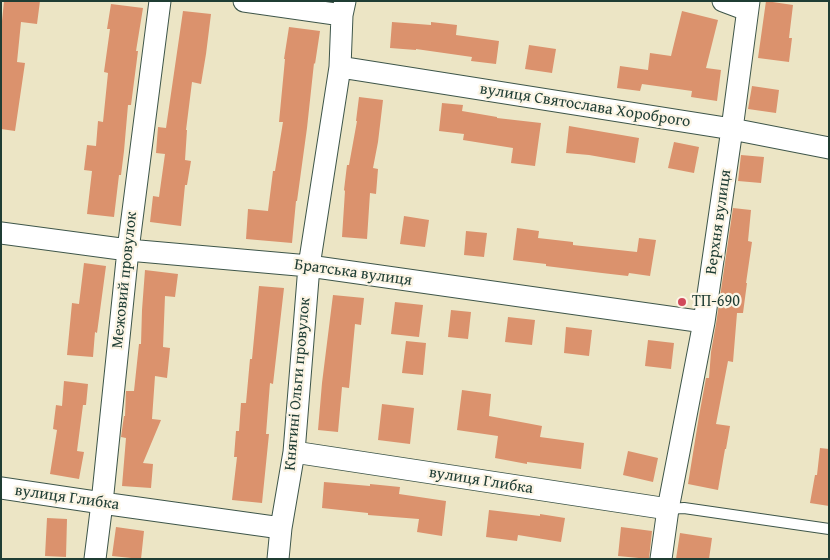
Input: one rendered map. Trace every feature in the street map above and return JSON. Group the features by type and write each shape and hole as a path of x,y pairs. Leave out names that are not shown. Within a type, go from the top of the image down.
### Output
{"street":[{"name":"Межовий провулок","path":"95,559 128,250 160,1"},
{"path":"244,1 343,8"},
{"path":"723,1 748,6"},
{"name":"Верхня вулиця","path":"661,559 668,509 704,322 748,6"},
{"name":"Княгині Ольги провулок","path":"278,559 281,528 294,452 309,266 340,67 343,8"},
{"name":"вулиця Святослава Хороброго","path":"340,67 732,129 829,148"},
{"name":"Братська вулиця","path":"1,233 128,250 309,266 704,322"},
{"name":"вулиця Глибка","path":"294,452 668,509"},
{"name":"вулиця Глибка","path":"1,488 281,528"}],"lane":[{"path":"668,509 684,508 829,529"}],"building":[{"path":"4,1 40,1 37,24 21,22 17,62 25,63 15,131 1,129 1,31"},
{"path":"766,1 793,5 789,38 792,38 789,62 758,58"},
{"path":"111,4 143,8 136,51 138,51 131,105 128,105 121,175 119,175 114,217 87,214 92,171 84,170 87,145 96,146 98,121 103,122 108,73 104,72 110,29 107,29"},
{"path":"183,11 211,14 201,84 192,82 186,130 185,160 191,161 187,185 185,185 181,226 150,222 153,196 159,197 165,154 156,153 158,127 166,128"},
{"path":"682,11 718,20 706,68 721,70 717,101 691,97 692,91 642,84 640,91 617,88 620,66 648,70 650,53 671,56"},
{"path":"392,22 431,25 431,22 457,25 456,35 499,41 496,64 471,61 472,57 416,49 390,48"},
{"path":"289,27 320,31 314,63 292,243 246,239 248,209 268,211 273,171 275,171 283,122 279,122 284,59"},
{"path":"529,45 556,49 552,73 525,69"},
{"path":"752,86 779,90 776,113 748,109"},
{"path":"359,97 383,100 373,168 378,169 376,194 370,193 367,239 342,237 347,165 349,165 357,121"},
{"path":"442,103 463,105 462,111 497,118 541,123 535,166 511,163 513,148 463,140 464,134 439,131"},
{"path":"569,126 639,138 635,163 566,153"},
{"path":"674,142 699,147 694,173 668,168"},
{"path":"741,155 764,157 761,183 738,181"},
{"path":"733,208 751,210 748,241 752,242 743,313 737,313 733,362 728,361 716,424 730,426 718,490 688,484 706,378 709,378 711,352"},
{"path":"404,216 429,220 425,247 400,244"},
{"path":"517,228 539,231 538,238 573,242 573,245 637,252 639,238 656,240 650,276 629,273 628,276 602,273 513,260"},
{"path":"466,231 487,233 484,257 464,255"},
{"path":"84,263 106,266 97,333 95,332 93,357 67,355 72,303 79,304"},
{"path":"145,270 178,274 175,297 165,296 163,347 170,348 167,378 155,376 152,419 161,420 143,463 153,464 151,488 122,486 126,438 121,437 125,416 126,391 134,391 139,344 141,344"},
{"path":"259,286 284,288 273,384 270,383 266,434 269,434 262,503 232,500 237,457 234,457 236,431 239,431 241,403 246,403"},
{"path":"333,295 364,298 361,325 355,324 349,388 342,387 338,432 318,430"},
{"path":"395,302 423,305 419,337 391,334"},
{"path":"451,310 471,312 468,339 448,337"},
{"path":"508,317 535,320 532,345 505,342"},
{"path":"566,327 592,330 589,356 564,353"},
{"path":"648,340 674,343 671,369 645,366"},
{"path":"406,341 426,343 423,375 402,373"},
{"path":"64,381 88,384 86,405 83,405 77,451 84,452 79,479 50,474 57,430 53,429 56,405 62,406"},
{"path":"462,390 491,394 489,416 542,426 540,437 584,443 581,469 527,462 527,464 495,458 498,436 457,430"},
{"path":"382,404 414,408 410,444 378,440"},
{"path":"820,448 829,449 829,506 810,503 815,475 817,475"},
{"path":"628,451 658,458 653,482 623,475"},
{"path":"324,482 400,487 399,494 446,501 442,536 417,532 419,519 368,515 368,513 322,508"},
{"path":"489,510 565,518 561,542 518,535 517,541 486,537"},
{"path":"47,518 67,519 66,557 45,556"},
{"path":"116,527 144,531 141,559 112,556"},
{"path":"621,527 652,531 649,559 618,556"},
{"path":"680,533 712,538 709,559 676,559"}],"place":[{"name":"ТП-690","path":"682,302"}]}
